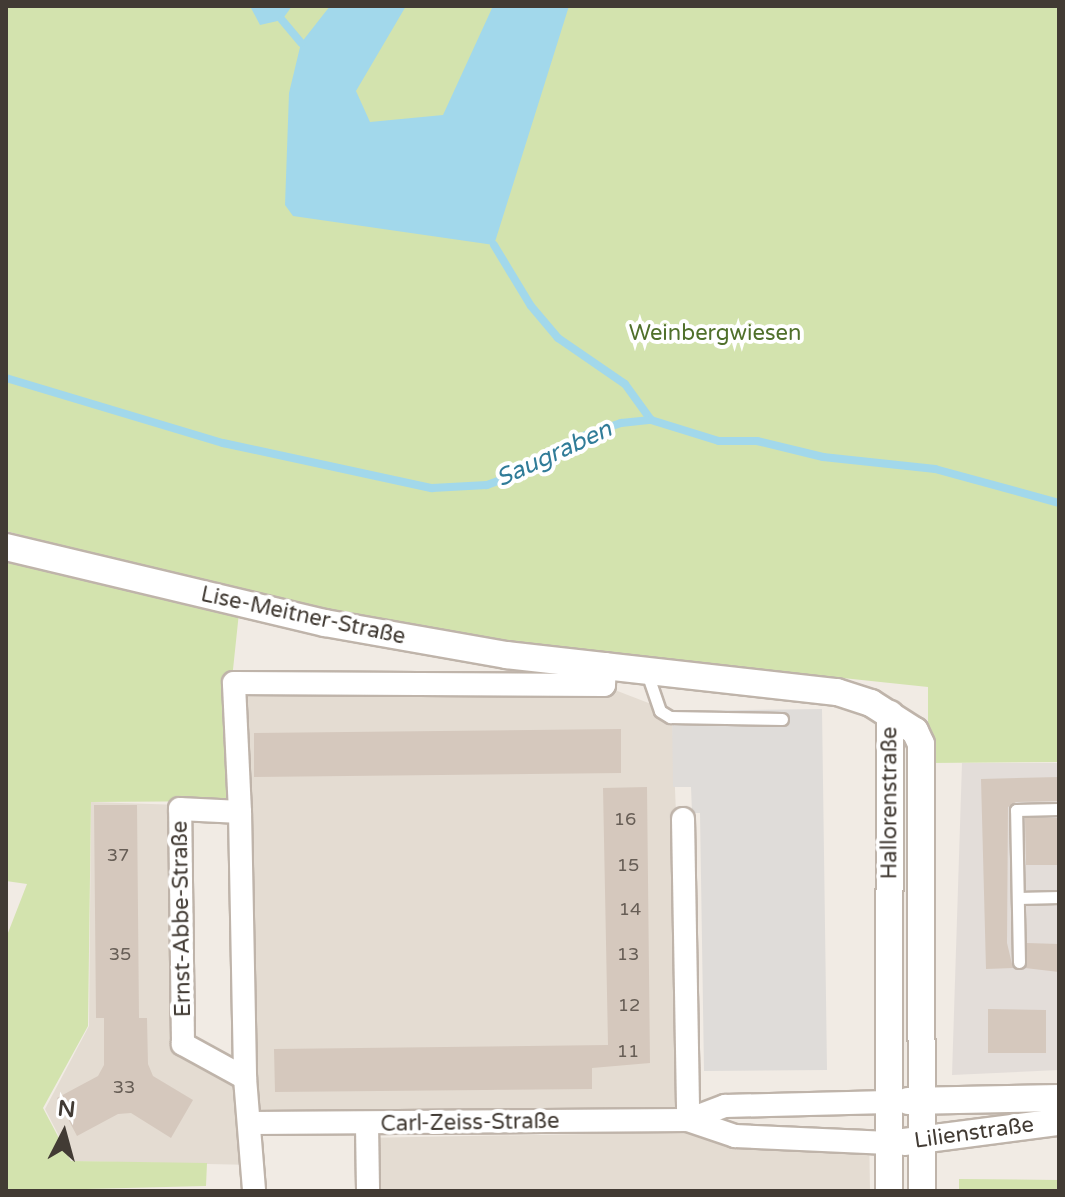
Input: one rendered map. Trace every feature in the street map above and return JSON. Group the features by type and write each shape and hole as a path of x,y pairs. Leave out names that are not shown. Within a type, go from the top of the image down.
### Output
{"street":[{"name":"Lise-Meitner-Straße","path":"6,547 325,623 506,655 837,692 890,714"},
{"path":"254,1191 252,1123 245,1078 240,812 234,683 604,685 605,664"},
{"name":"Hallorenstraße","path":"890,714 915,731 921,744 922,1191"},
{"name":"Hallorenstraße","path":"889,1191 890,714"},
{"name":"Ernst-Abbe-Straße","path":"240,812 180,809 183,1044 245,1078"},
{"path":"683,819 688,1120"},
{"name":"Lilienstraße","path":"922,1101 1059,1098"},
{"path":"888,1102 922,1101"},
{"name":"Carl-Zeiss-Straße","path":"688,1120 725,1106 888,1102"},
{"name":"Carl-Zeiss-Straße","path":"252,1123 367,1125 688,1120 735,1136 889,1143"},
{"name":"Lilienstraße","path":"889,1143 922,1142 1059,1122"},
{"path":"367,1125 368,1191"}],"lane":[{"path":"645,670 660,711 670,717 782,719"},
{"path":"1019,962 1016,810 1059,809"},
{"path":"1018,898 1059,897"}],"shaded area":[{"path":"238,686 607,687 672,712 688,1120 253,1123 254,1165 72,1161 45,1109 89,1026 91,802 181,805 182,1044 244,1078"},
{"path":"822,709 827,1070 704,1071 700,813 692,813 691,787 673,787 672,711"},
{"path":"962,763 1059,763 1059,1070 952,1075"},
{"path":"869,1129 870,1191 361,1191 360,1138"}],"green space":[{"name":"Weinbergwiesen","path":"6,6 1059,6 1059,762 928,763 928,687 538,646 374,621 234,592 6,531"},
{"path":"6,550 240,603 232,679 234,801 91,802 88,1026 43,1108 71,1161 207,1163 206,1186 6,1191 6,938 27,884 6,881"},
{"path":"959,1179 1059,1180 1059,1191 959,1191"}],"water":[{"path":"250,6 292,6 282,20 260,25"},
{"path":"330,6 406,6 356,91 370,122 443,115 493,6 569,6 494,245 293,216 285,205 289,93 301,43"}],"building":[{"path":"621,729 621,773 254,777 254,733"},
{"path":"1059,777 1059,801 1016,802 1008,807 1007,943 1013,968 986,969 981,779"},
{"path":"647,787 650,1063 592,1068 592,1089 275,1092 274,1049 608,1045 603,788"},
{"path":"94,805 137,805 139,1018 147,1018 148,1064 153,1076 193,1100 171,1138 131,1113 118,1114 77,1136 57,1098 98,1076 104,1065 104,1018 96,1018"},
{"path":"1025,818 1059,818 1059,865 1026,865"},
{"path":"1027,943 1059,944 1059,972 1025,968"},
{"path":"988,1009 1046,1010 1046,1053 988,1053"}],"waterway":[{"path":"282,20 301,43"},
{"path":"494,245 531,306 558,338 625,384 651,420"},
{"name":"Saugraben","path":"6,378 223,443 432,488 487,485 536,467 586,435 621,423 651,420 719,441 757,441 823,457 935,469 1059,503"}]}
